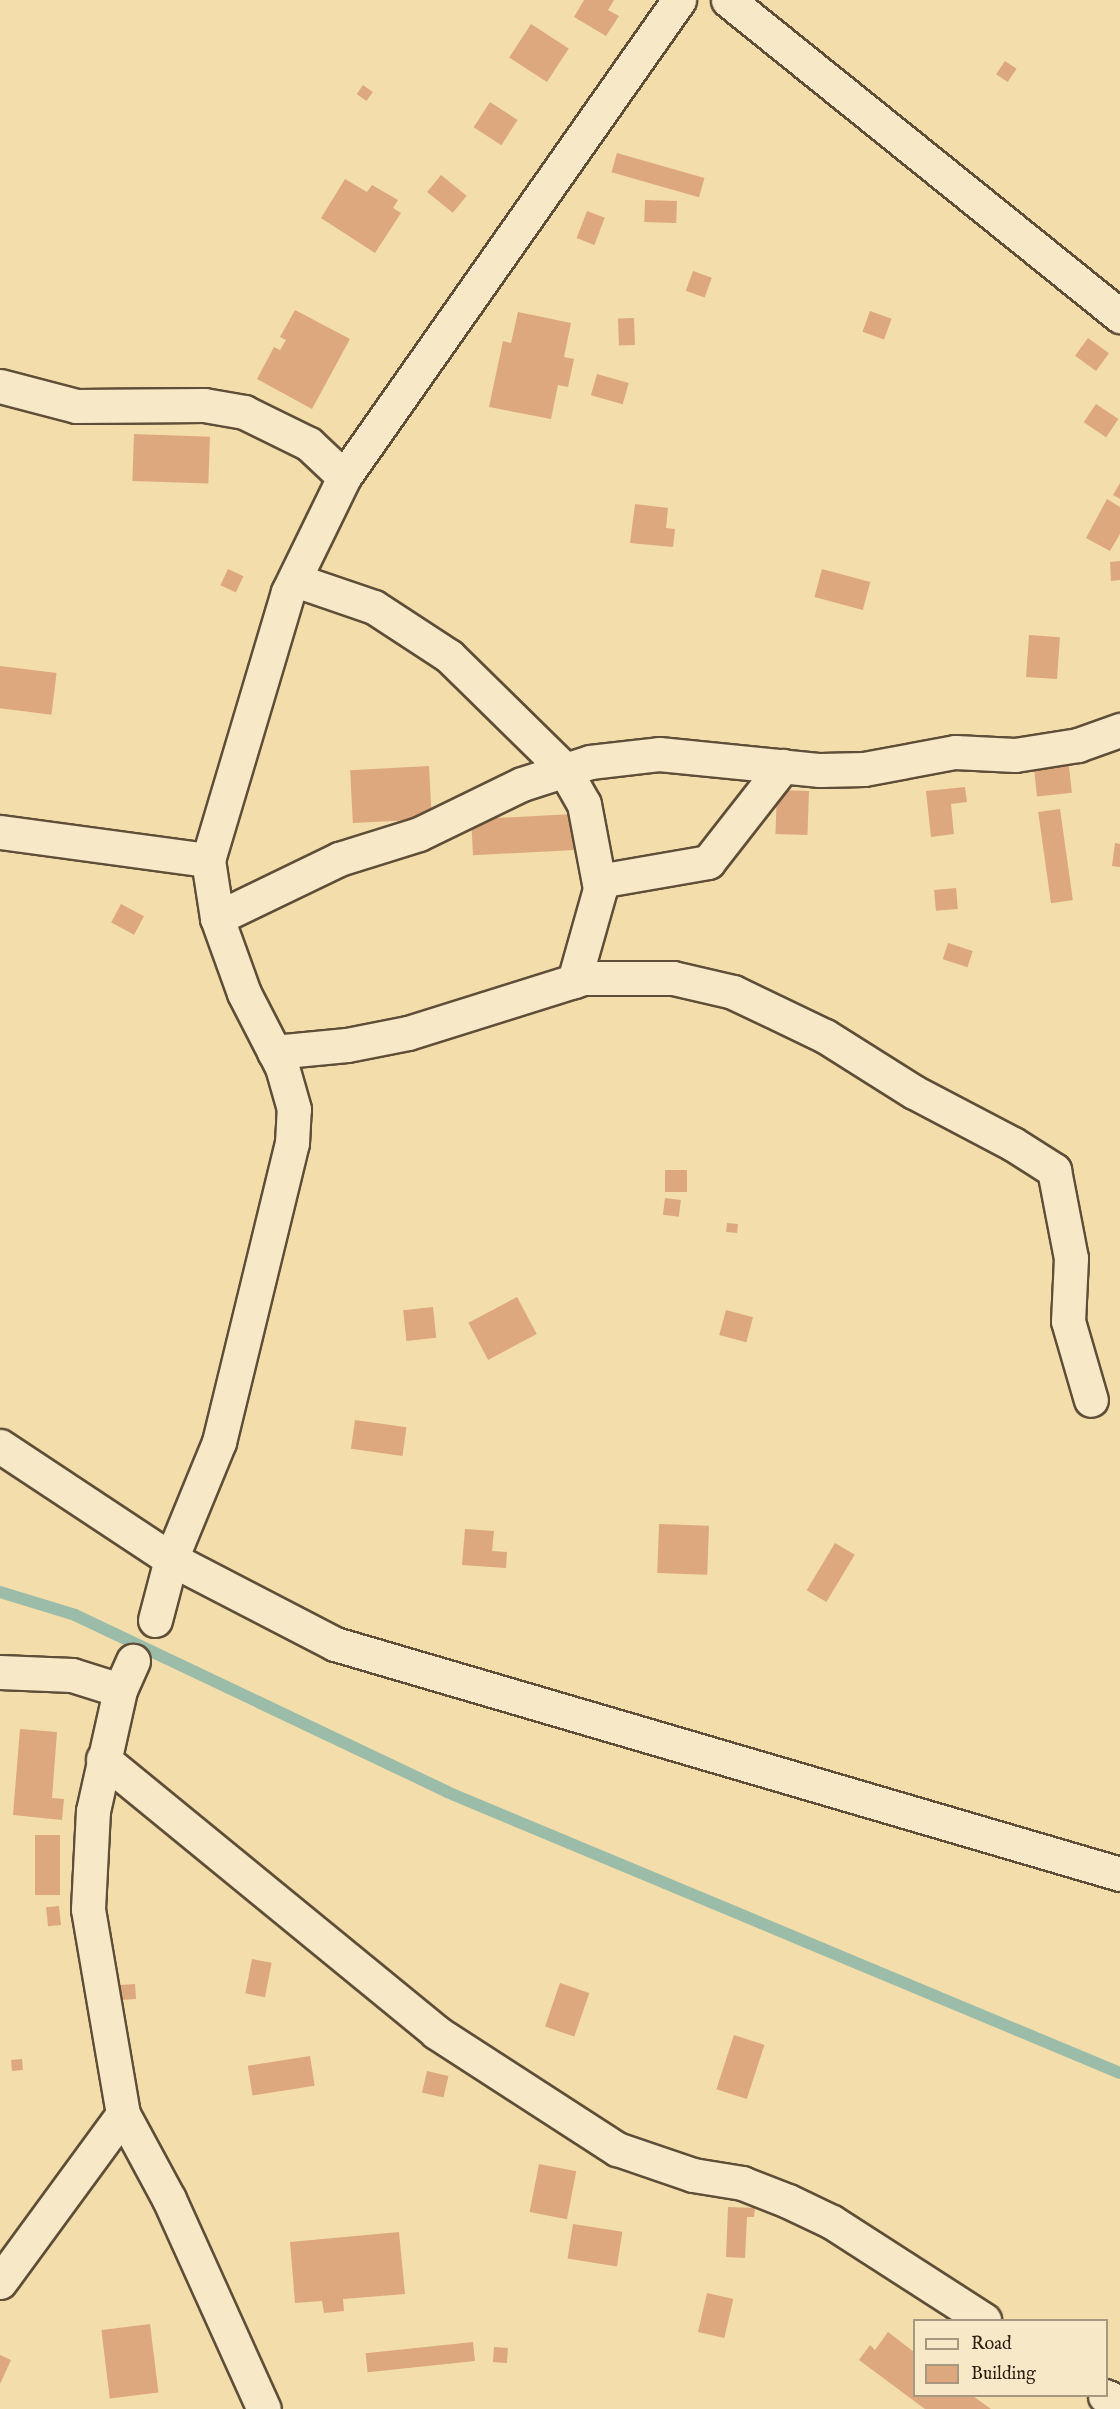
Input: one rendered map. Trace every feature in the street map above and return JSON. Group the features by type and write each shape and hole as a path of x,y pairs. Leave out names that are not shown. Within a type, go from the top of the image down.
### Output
{"street":[{"path":"155,1620 171,1559 219,1442 292,1143 294,1108 274,1052 244,993 217,918 208,860 295,580 344,477 680,0"},
{"path":"728,0 1120,316"},
{"path":"0,386 76,406 204,405 244,412 309,444 344,477"},
{"path":"295,580 374,607 448,656 564,769 584,804 600,889 574,981"},
{"path":"217,918 339,859 419,834 564,769 659,754 783,766 864,769 955,752 1015,755 1078,745 1120,730"},
{"path":"599,881 708,862 783,766"},
{"path":"0,832 208,860"},
{"path":"274,1052 347,1046 408,1033 574,981 673,978 733,992 825,1036 914,1092 1013,1144 1054,1170 1071,1258 1068,1321 1091,1400"},
{"path":"0,1446 171,1559 335,1644 1120,1874"},
{"path":"0,1672 127,1676 103,1759 93,1811 88,1909 123,2114 169,2199 264,2409"},
{"path":"103,1759 436,2032 616,2149 693,2175 742,2183 788,2201 832,2222 982,2319"},
{"path":"0,2282 123,2114"}],"building":[{"path":"584,0 614,0 608,10 619,16 606,36 574,17"},
{"path":"531,24 569,49 547,82 509,58"},
{"path":"1005,61 1017,69 1008,82 996,74"},
{"path":"363,85 373,92 367,101 357,94"},
{"path":"490,102 518,120 501,145 474,127"},
{"path":"617,153 704,178 699,197 611,172"},
{"path":"441,175 467,196 453,213 427,192"},
{"path":"345,179 367,192 372,185 398,200 393,208 401,213 375,253 321,218"},
{"path":"645,200 677,201 676,223 644,222"},
{"path":"587,211 605,218 594,245 577,238"},
{"path":"693,271 712,278 705,298 686,291"},
{"path":"295,310 350,339 312,409 257,379 274,347 280,350 286,340 280,337"},
{"path":"870,311 892,319 884,340 862,332"},
{"path":"518,312 571,323 564,357 574,359 568,387 558,385 551,419 489,407 503,341 511,343"},
{"path":"634,318 635,345 619,346 618,319"},
{"path":"1088,338 1109,353 1096,371 1075,356"},
{"path":"597,374 629,383 623,404 591,395"},
{"path":"1096,404 1118,419 1106,437 1084,422"},
{"path":"134,434 210,437 208,484 132,481"},
{"path":"1120,483 1120,499 1113,495"},
{"path":"1107,499 1120,507 1120,534 1110,551 1086,538"},
{"path":"635,504 668,508 666,528 675,529 673,547 630,543"},
{"path":"1120,561 1120,580 1111,581 1110,562"},
{"path":"228,569 243,576 236,592 220,585"},
{"path":"822,569 870,582 863,610 814,597"},
{"path":"1029,635 1060,637 1057,679 1026,677"},
{"path":"0,666 57,673 51,715 0,708"},
{"path":"429,766 432,819 353,823 350,770"},
{"path":"1069,766 1072,793 1037,797 1034,770"},
{"path":"965,787 967,802 951,804 954,834 931,837 926,791"},
{"path":"777,790 809,791 807,835 775,834"},
{"path":"1060,809 1073,900 1051,903 1038,812"},
{"path":"573,814 575,850 473,855 471,819"},
{"path":"1115,843 1120,844 1120,867 1112,866"},
{"path":"956,888 958,909 936,911 934,890"},
{"path":"121,904 144,916 134,935 111,923"},
{"path":"948,943 973,951 967,967 943,959"},
{"path":"665,1170 687,1170 687,1192 665,1192"},
{"path":"665,1198 681,1200 679,1217 663,1215"},
{"path":"727,1223 738,1224 737,1233 726,1232"},
{"path":"517,1297 537,1334 488,1360 468,1323"},
{"path":"433,1307 436,1338 406,1341 403,1310"},
{"path":"726,1310 753,1317 746,1342 719,1335"},
{"path":"355,1420 406,1427 402,1456 351,1449"},
{"path":"659,1524 709,1526 707,1575 657,1573"},
{"path":"465,1529 494,1531 492,1551 507,1552 506,1568 462,1565"},
{"path":"835,1543 855,1555 826,1602 807,1590"},
{"path":"20,1729 57,1732 52,1798 64,1799 62,1820 13,1815"},
{"path":"35,1835 60,1835 60,1895 35,1895"},
{"path":"59,1906 61,1925 48,1926 46,1907"},
{"path":"252,1959 272,1963 265,1997 245,1993"},
{"path":"560,1983 589,1993 574,2037 545,2026"},
{"path":"135,1984 136,1999 121,2000 120,1985"},
{"path":"734,2035 764,2045 747,2099 716,2089"},
{"path":"310,2056 315,2086 252,2095 248,2066"},
{"path":"22,2059 23,2070 12,2071 11,2060"},
{"path":"427,2071 448,2076 443,2097 422,2092"},
{"path":"539,2164 576,2171 567,2219 530,2212"},
{"path":"728,2207 755,2208 754,2217 747,2217 745,2258 726,2257"},
{"path":"573,2224 622,2232 617,2266 568,2259"},
{"path":"399,2232 405,2294 343,2299 344,2311 324,2313 322,2301 295,2303 290,2242"},
{"path":"707,2293 733,2299 724,2338 698,2332"},
{"path":"150,2324 158,2392 110,2398 101,2330"},
{"path":"888,2332 913,2351 913,2397 974,2397 991,2409 925,2409 859,2360 870,2345 875,2350"},
{"path":"473,2342 475,2361 368,2372 366,2353"},
{"path":"494,2347 508,2348 507,2363 493,2362"},
{"path":"0,2355 11,2360 0,2384"}],"waterway":[{"path":"0,1592 75,1615 447,1792 1120,2073"}]}
